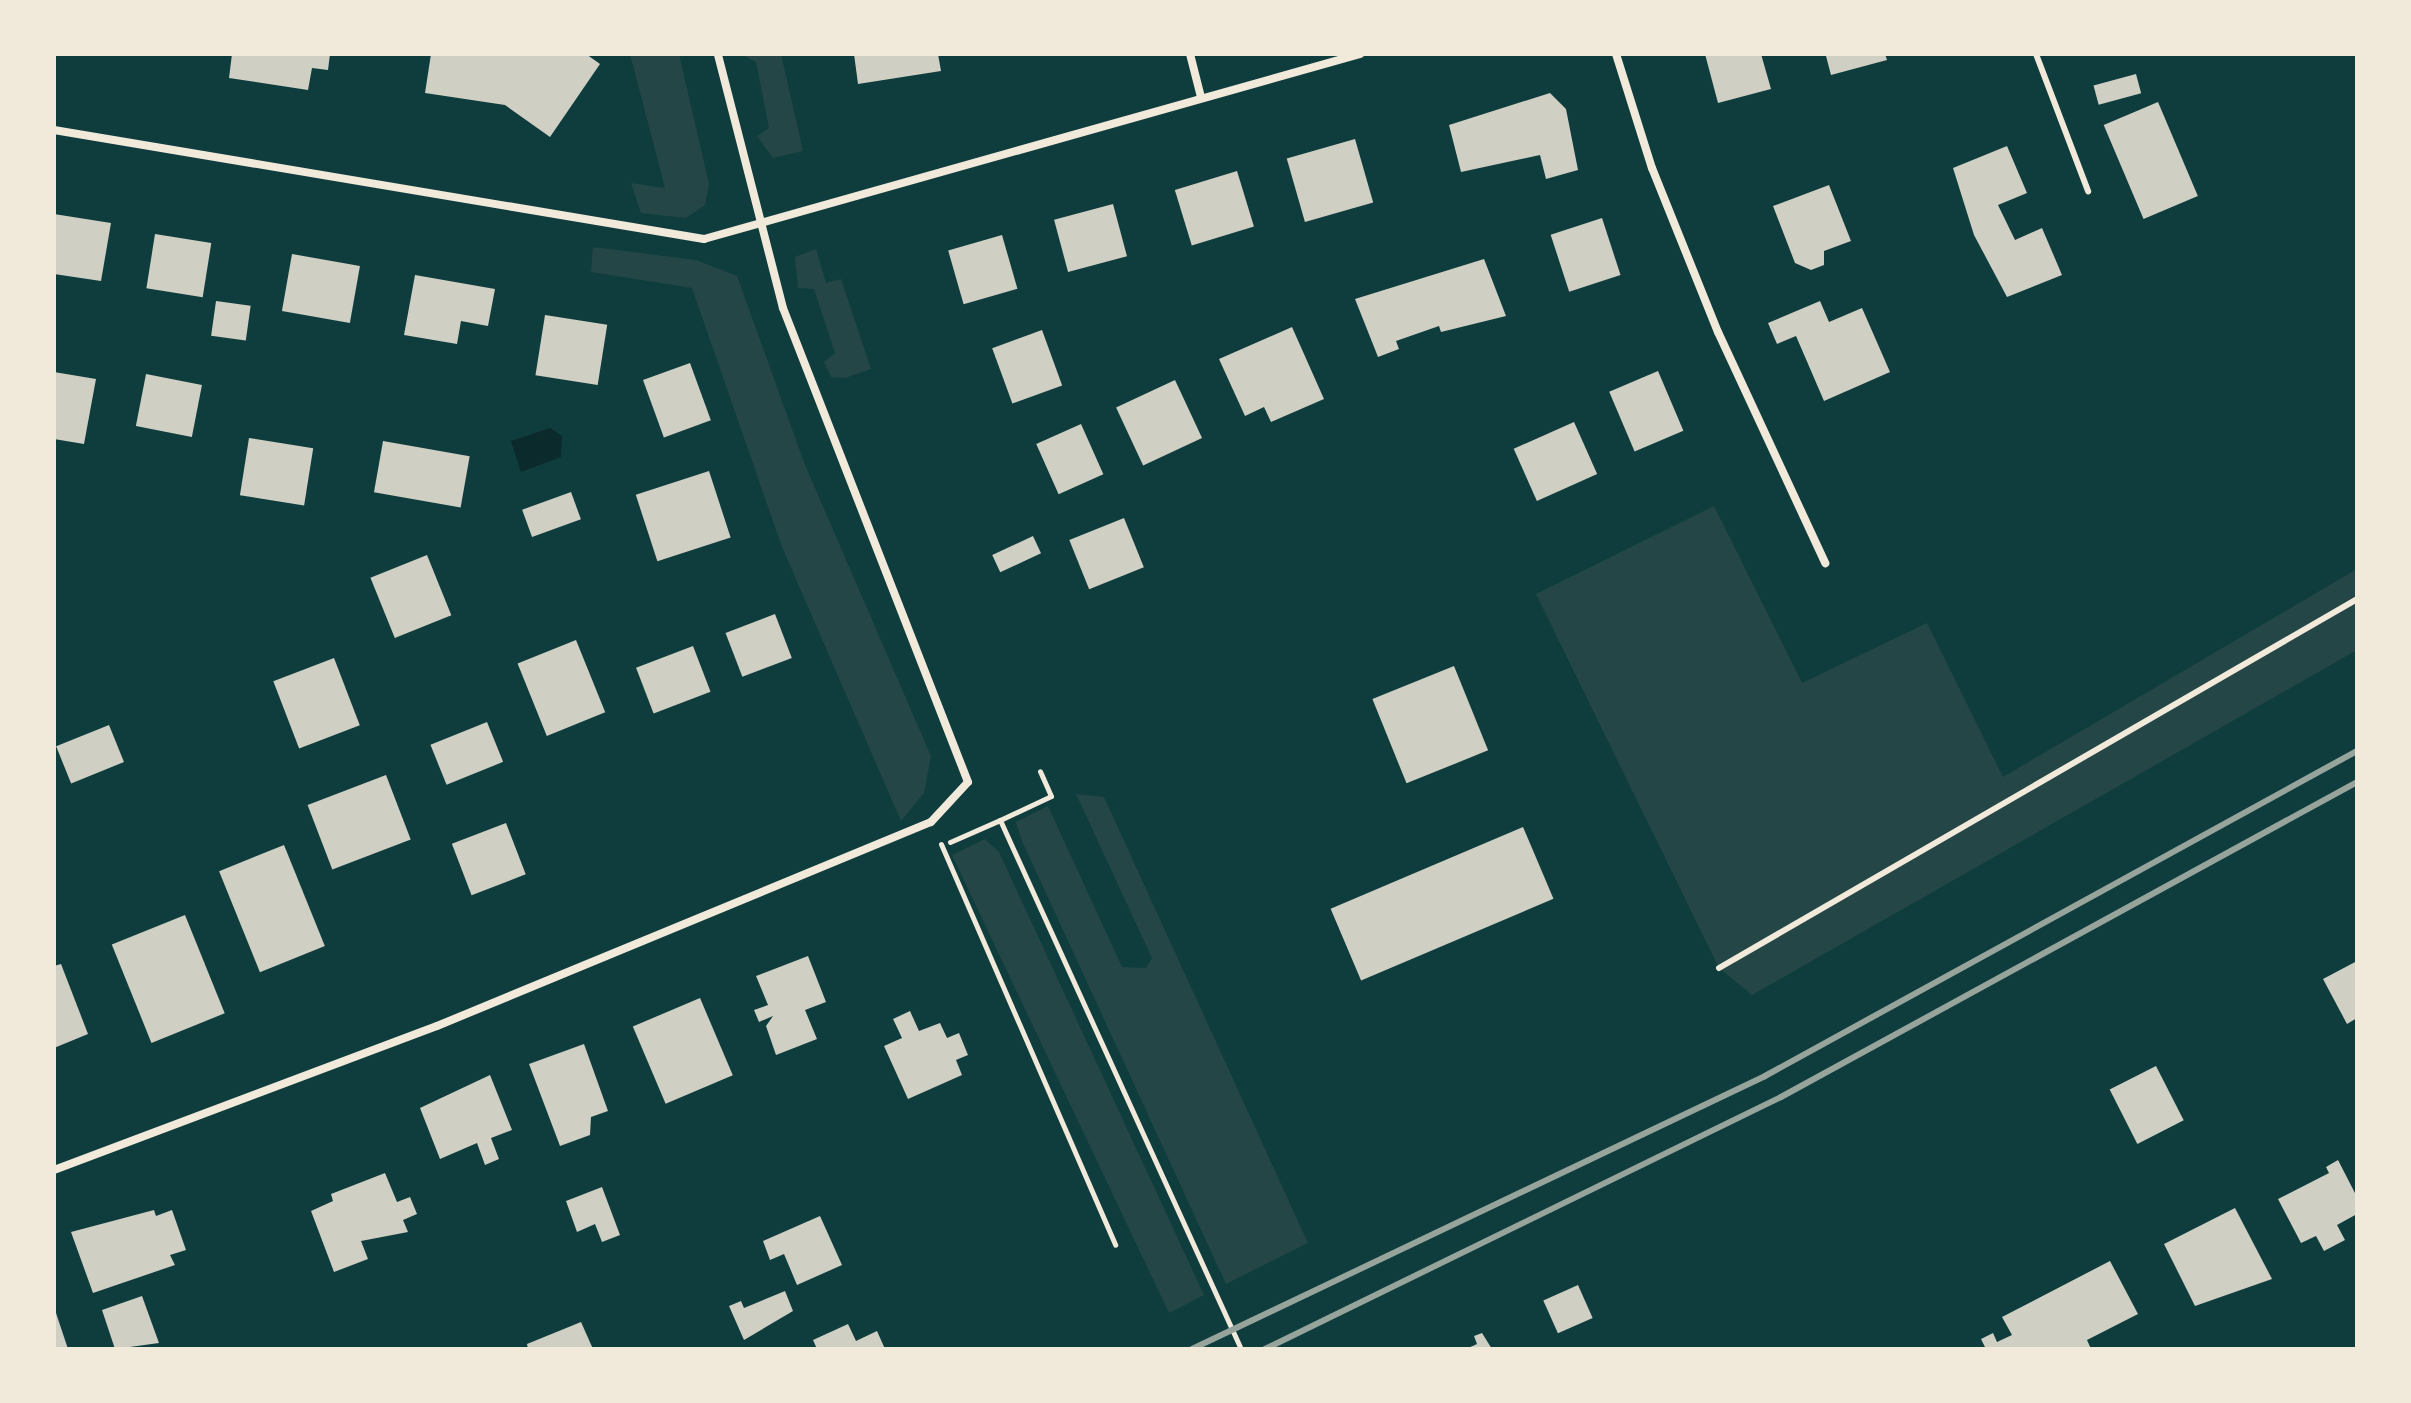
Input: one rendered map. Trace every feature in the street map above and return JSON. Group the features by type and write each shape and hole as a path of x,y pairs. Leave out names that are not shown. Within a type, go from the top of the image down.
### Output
{"street":[{"path":"54,1170 437,1026 931,822 968,782 783,308 718,54"},
{"path":"1190,54 1201,97"},
{"path":"54,130 704,239 758,219 1360,54"},
{"path":"1616,54 1712,319 1825,563"}],"lane":[{"path":"2036,54 2088,191"},
{"path":"1719,968 2357,599"}],"path":[{"path":"1040,771 1051,796 942,846 1115,1245"},
{"path":"1000,820 1241,1349"}],"shaded area":[{"path":"630,54 679,54 709,184 705,205 686,218 641,213 631,183 665,188"},
{"path":"741,54 781,54 803,151 773,158 757,136 769,128 756,62"},
{"path":"593,247 696,260 737,276 805,465 931,756 924,793 901,821 782,547 692,288 591,272"},
{"path":"816,249 826,283 841,279 871,369 845,378 831,377 824,362 835,353 814,289 798,288 795,257"},
{"path":"550,428 562,436 561,457 521,472 511,441"},
{"path":"1714,506 1802,683 1927,623 2003,777 2357,569 2357,650 1752,995 1719,968 1536,594"},
{"path":"1076,794 1104,797 1308,1243 1226,1284 1022,841 1016,822 1048,806 1122,967 1146,968 1152,958"},
{"path":"985,839 999,852 1204,1295 1169,1313 952,855"}],"building":[{"path":"232,54 330,54 328,70 312,68 308,90 229,78"},
{"path":"431,54 586,54 600,64 550,137 505,105 425,93"},
{"path":"854,54 938,54 941,71 858,84"},
{"path":"1705,54 1761,54 1771,89 1718,103"},
{"path":"1885,54 1887,60 1831,75 1826,56"},
{"path":"2136,74 2141,93 2099,105 2093,85"},
{"path":"1550,93 1566,109 1578,170 1546,179 1540,155 1461,172 1449,125"},
{"path":"2158,102 2198,196 2144,219 2104,125"},
{"path":"1355,139 1373,202 1305,222 1287,159"},
{"path":"2007,146 2027,193 1998,205 2015,240 2042,228 2062,275 2007,297 1974,235 1953,168"},
{"path":"1237,171 1254,226 1192,245 1175,190"},
{"path":"1829,185 1851,241 1824,251 1824,265 1811,270 1795,263 1773,206"},
{"path":"1113,204 1127,256 1068,272 1054,220"},
{"path":"54,214 111,223 101,281 54,274"},
{"path":"1602,218 1621,275 1569,292 1551,235"},
{"path":"155,234 211,243 203,297 146,288"},
{"path":"1002,235 1017,289 964,304 948,250"},
{"path":"292,254 360,266 350,323 282,311"},
{"path":"1484,259 1506,316 1441,332 1439,326 1396,341 1399,349 1378,357 1355,299"},
{"path":"415,275 495,289 488,326 461,321 457,344 404,335"},
{"path":"216,301 251,306 246,341 211,336"},
{"path":"1820,301 1829,322 1862,308 1890,372 1824,401 1796,336 1777,344 1768,323"},
{"path":"545,315 607,325 598,385 535,375"},
{"path":"1292,327 1324,399 1271,422 1264,407 1245,416 1219,359"},
{"path":"1042,330 1062,385 1012,404 992,348"},
{"path":"690,363 711,420 664,437 643,380"},
{"path":"1658,371 1683,431 1635,452 1609,392"},
{"path":"54,372 96,379 84,444 54,439"},
{"path":"146,374 202,385 192,437 136,426"},
{"path":"1175,380 1202,438 1143,465 1116,407"},
{"path":"1574,422 1597,474 1537,501 1514,449"},
{"path":"1081,424 1103,474 1059,494 1036,444"},
{"path":"249,438 313,448 304,505 240,495"},
{"path":"383,441 470,456 461,507 374,492"},
{"path":"709,471 731,538 657,561 636,495"},
{"path":"571,492 581,519 532,537 522,510"},
{"path":"1124,518 1144,567 1089,589 1069,540"},
{"path":"1033,536 1041,553 1000,572 992,555"},
{"path":"427,555 451,615 395,638 370,578"},
{"path":"775,614 792,658 742,677 726,633"},
{"path":"576,640 605,712 547,736 518,664"},
{"path":"693,646 711,692 654,714 636,668"},
{"path":"334,658 360,725 299,749 273,681"},
{"path":"1454,666 1488,750 1406,783 1372,699"},
{"path":"487,722 503,762 447,785 430,745"},
{"path":"109,725 124,762 71,783 56,746"},
{"path":"386,775 411,839 332,870 308,805"},
{"path":"506,823 526,874 472,895 452,844"},
{"path":"1523,827 1553,899 1361,980 1331,909"},
{"path":"284,845 325,946 260,972 219,871"},
{"path":"185,915 225,1013 151,1043 112,945"},
{"path":"808,956 826,1002 805,1010 817,1039 776,1055 766,1026 773,1016 759,1022 754,1010 768,1005 756,976"},
{"path":"2357,961 2357,1018 2347,1024 2323,979"},
{"path":"61,964 88,1034 54,1048 54,966"},
{"path":"700,998 733,1075 666,1104 633,1027"},
{"path":"910,1011 919,1031 940,1023 947,1038 959,1033 968,1055 956,1060 962,1075 908,1099 884,1046 902,1038 893,1019"},
{"path":"584,1044 608,1111 591,1117 590,1135 560,1146 529,1064"},
{"path":"2156,1066 2184,1120 2137,1144 2110,1090"},
{"path":"490,1075 512,1130 491,1138 499,1159 485,1165 477,1143 440,1159 420,1108"},
{"path":"2338,1160 2357,1197 2357,1214 2337,1225 2345,1240 2324,1251 2316,1236 2301,1243 2278,1199 2329,1173 2326,1167"},
{"path":"385,1173 397,1202 410,1197 417,1214 403,1220 408,1232 361,1241 368,1259 334,1272 311,1211 333,1201 331,1194"},
{"path":"602,1187 620,1235 602,1242 595,1224 577,1232 566,1201"},
{"path":"2235,1208 2272,1279 2195,1306 2164,1244"},
{"path":"154,1210 156,1216 172,1210 186,1250 170,1255 175,1265 93,1293 71,1232"},
{"path":"820,1216 842,1265 797,1285 784,1254 770,1260 763,1241"},
{"path":"2110,1261 2138,1314 2087,1340 2091,1349 1986,1349 1981,1339 1993,1333 1997,1342 2012,1335 2002,1317"},
{"path":"1578,1285 1593,1318 1558,1333 1543,1300"},
{"path":"785,1291 793,1311 744,1340 729,1306 741,1301 744,1308"},
{"path":"142,1296 159,1343 115,1349 102,1310"},
{"path":"55,1310 68,1349 54,1349"},
{"path":"581,1322 593,1349 528,1349 527,1344"},
{"path":"848,1324 856,1341 877,1331 885,1349 817,1349 813,1340"},
{"path":"1482,1333 1492,1349 1466,1349 1477,1344 1474,1336"}],"railway":[{"path":"1192,1349 1765,1076 2357,751"},
{"path":"1265,1349 1781,1097 2357,782"}]}
